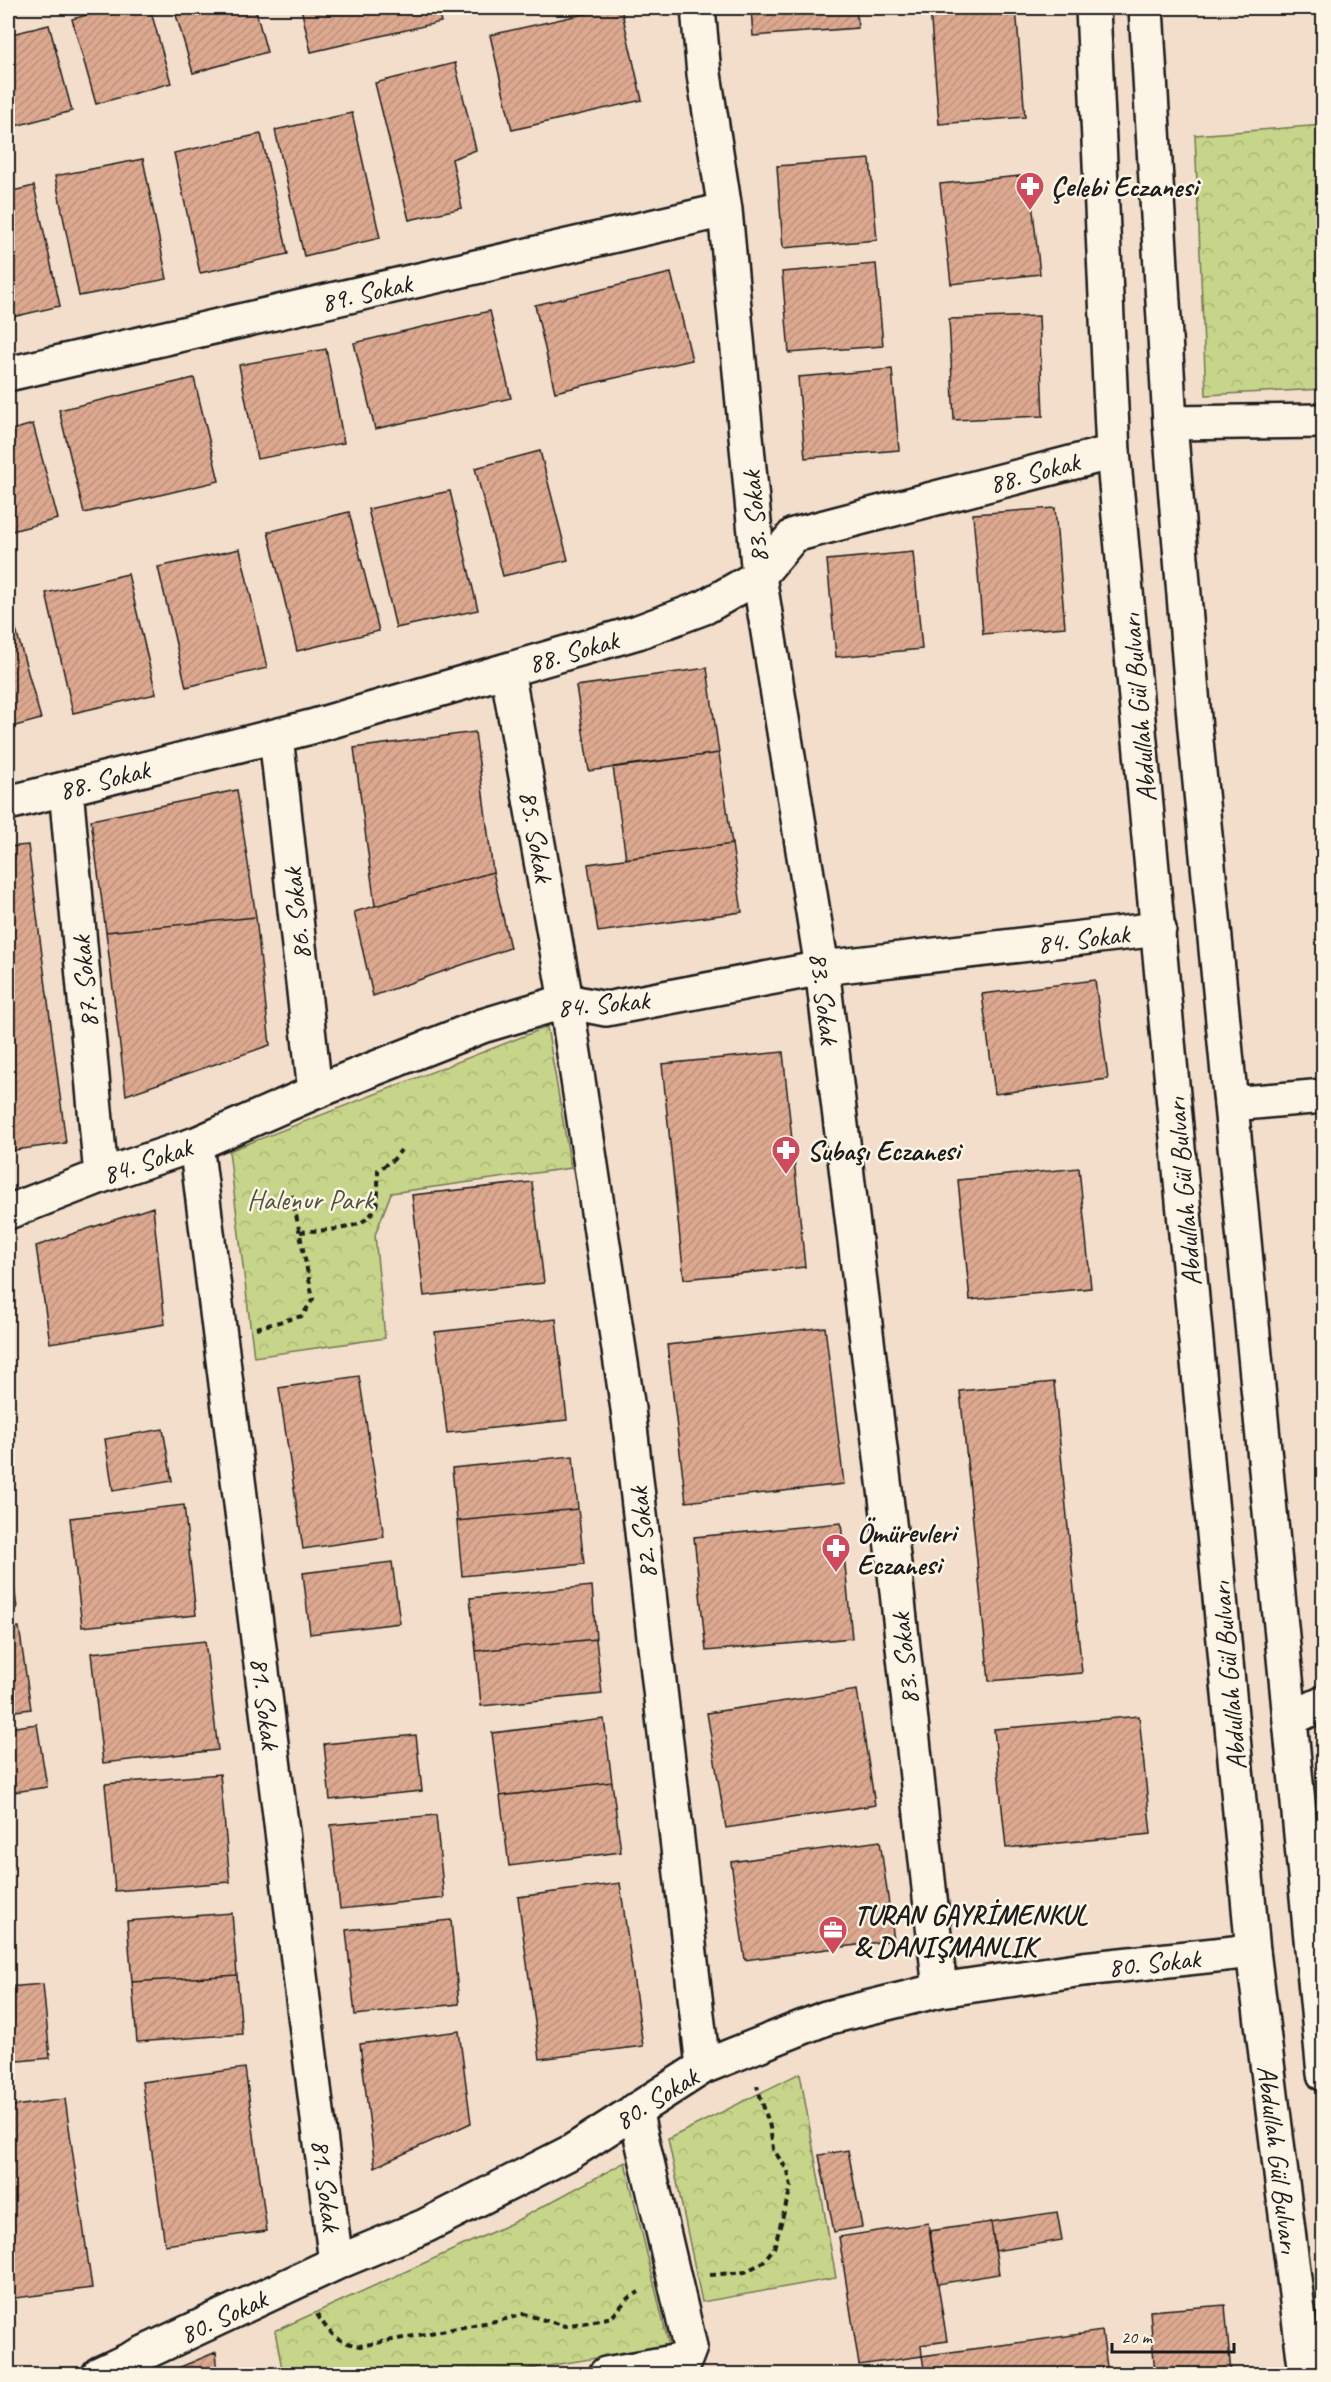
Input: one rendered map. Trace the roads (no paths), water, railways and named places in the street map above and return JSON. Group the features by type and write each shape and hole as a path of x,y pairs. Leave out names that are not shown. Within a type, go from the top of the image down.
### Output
{"street":[{"name":"83. Sokak","path":"698,8 704,74 725,210 759,576 822,968 892,1552 940,1990"},
{"name":"Abdullah Gül Bulvarı","path":"1093,8 1113,452 1254,1952 1306,2374"},
{"name":"Abdullah Gül Bulvarı","path":"1146,8 1170,423 1196,741 1323,2074"},
{"name":"89. Sokak","path":"8,374 725,210"},
{"path":"1170,423 1323,421"},
{"name":"88. Sokak","path":"8,803 276,736 660,624 705,607 759,576 795,535 1113,452"},
{"name":"85. Sokak","path":"507,670 566,1001"},
{"name":"86. Sokak","path":"276,736 315,1092"},
{"name":"87. Sokak","path":"66,789 101,1176"},
{"name":"84. Sokak","path":"8,1212 101,1176 196,1144 315,1092 482,1026 566,1001 606,1009 822,968 1159,928"},
{"name":"82. Sokak","path":"566,1001 628,1409 703,2067"},
{"path":"1231,1104 1323,1096"},
{"name":"81. Sokak","path":"196,1144 336,2263"},
{"path":"1290,1719 1323,1703"},
{"name":"80. Sokak","path":"99,2374 336,2263 425,2226 571,2152 703,2067 826,2018 940,1990 1083,1969 1254,1952"},
{"path":"606,2374 685,2360 690,2347 635,2110"}],"place":[{"name":"Çelebi Eczanesi","path":"1030,212"},
{"name":"Subaşı Eczanesi","path":"786,1176"},
{"name":"Ömürevleri Eczanesi","path":"836,1574"},
{"name":"TURAN GAYRİMENKUL & DANIŞMANLIK","path":"833,1956"}],"park label":[{"name":"Halenur Park","path":"310,1199"}]}
